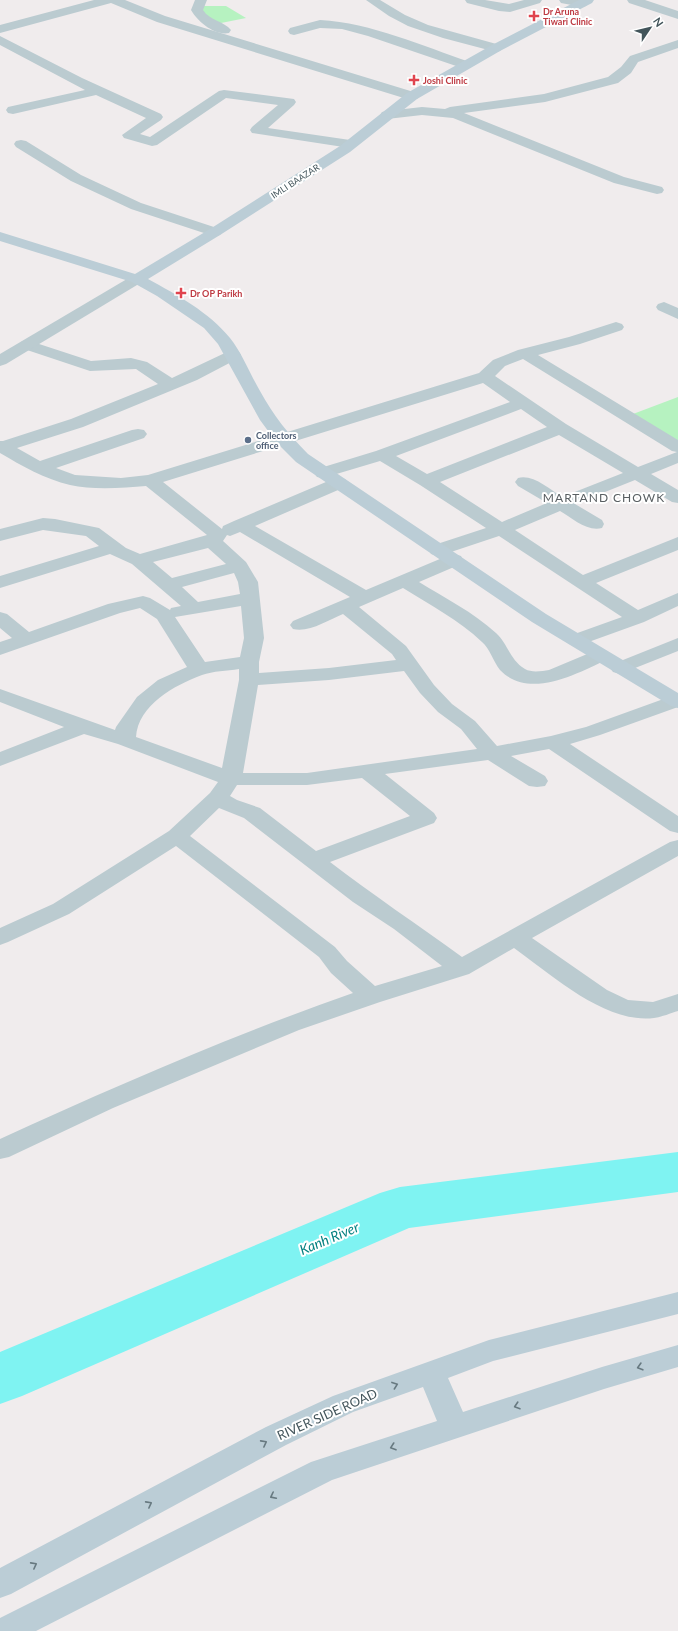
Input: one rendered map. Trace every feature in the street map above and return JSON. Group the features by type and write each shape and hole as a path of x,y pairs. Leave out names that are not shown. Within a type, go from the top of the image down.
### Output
{"main road":[{"name":"IMLI BAAZAR","path":"137,279 215,232 345,149 412,96 496,48 585,2"},
{"path":"0,236 137,279 162,293 210,325 225,342 269,420 283,439 302,458 539,618 576,640 599,656 677,701"},
{"name":"RIVER SIDE ROAD","path":"0,1584 276,1436 343,1404 489,1351 678,1303"},
{"path":"5,1631 322,1471 602,1378 678,1356"},
{"path":"431,1371 454,1427"}],"street":[{"path":"115,0 161,19 412,96"},
{"path":"201,0 197,10 199,15 210,24 240,38 249,47"},
{"path":"372,0 400,18 447,35 496,48"},
{"path":"471,0 510,8 536,0"},
{"path":"565,0 585,2"},
{"path":"633,0 678,15"},
{"path":"0,29 97,1"},
{"path":"294,31 320,24 343,25 372,33 466,65"},
{"path":"0,40 40,63 96,91 156,117 129,134 152,142 224,94 289,102 257,130 350,144"},
{"path":"444,112 545,98 613,80 626,70 634,59 678,44"},
{"path":"13,110 96,91"},
{"path":"387,115 422,111 455,114 619,180 657,190"},
{"path":"21,144 76,178 136,206 215,232"},
{"name":"IMLI BAAZAR","path":"0,361 137,279"},
{"path":"1,446 31,464 72,480 121,484 150,480 485,377 499,363 524,353 574,341 616,327"},
{"path":"27,345 90,366 107,366 131,363 141,365 170,384"},
{"path":"524,353 678,447"},
{"path":"1,446 77,423 191,376 233,355"},
{"path":"485,377 560,428 678,498"},
{"path":"323,473 382,455 522,403"},
{"path":"426,481 560,428"},
{"path":"41,467 138,434"},
{"path":"382,455 426,481 637,618"},
{"path":"300,625 405,581 446,555 500,530 560,504 678,457"},
{"path":"0,937 61,909 177,836 218,798 231,779 254,638 248,582 239,566 215,538 150,480"},
{"path":"524,482 595,524"},
{"path":"139,560 215,538 241,525 339,483"},
{"path":"0,535 43,524 92,532 111,548 139,560 169,585 193,608"},
{"path":"241,525 364,597"},
{"path":"582,582 678,543"},
{"path":"0,582 111,548"},
{"path":"169,585 239,566"},
{"path":"405,581 492,640 508,666 523,676 547,677 599,656"},
{"path":"164,615 193,608 250,598"},
{"path":"576,640 637,618 678,599"},
{"path":"0,649 115,608 143,602 164,615 199,669"},
{"path":"345,606 399,650 408,665 435,699 468,725 492,753 537,781"},
{"path":"0,618 27,640"},
{"path":"620,668 678,644"},
{"path":"125,740 126,728 144,700 165,684 199,669 329,674 408,665"},
{"path":"0,695 83,727 125,740 231,779 307,779 492,753 553,742 593,731 677,701"},
{"path":"0,760 83,727"},
{"path":"553,742 678,826"},
{"path":"313,860 426,818 367,771"},
{"path":"218,798 229,805 252,812 362,898 402,924 461,968"},
{"path":"177,836 327,952 339,966 371,996"},
{"path":"0,1150 104,1102 290,1024 371,996 461,968 678,847"},
{"path":"516,938 598,996 624,1008 654,1010 678,1002"}],"green space":[{"path":"202,6 226,6 246,18 221,23 202,17"},
{"path":"678,397 678,441 633,414"}],"waterway":[{"name":"Kanh River","path":"0,1379 400,1208 678,1172"}],"place":[{"name":"Dr Aruna Tiwari Clinic","path":"534,16"},
{"name":"Joshi Clinic","path":"414,80"},
{"name":"Dr OP Parikh","path":"181,293"},
{"name":"Collectors office","path":"248,440"}],"district":[{"name":"MARTAND CHOWK","path":"604,497"}]}
